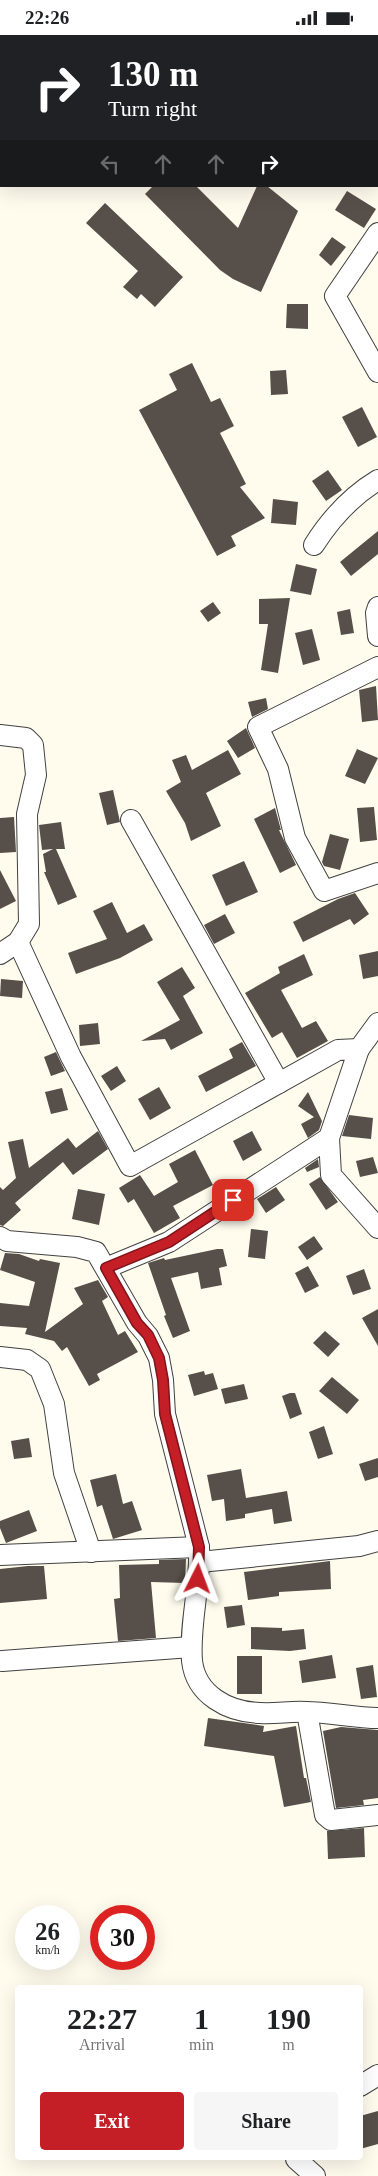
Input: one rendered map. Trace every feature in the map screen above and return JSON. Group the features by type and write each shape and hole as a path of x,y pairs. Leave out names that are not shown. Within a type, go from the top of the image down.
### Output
{"street":[{"path":"378,233 335,296 378,372"},
{"path":"314,545 329,521 348,501 378,480"},
{"path":"378,607 378,636"},
{"path":"378,667 258,727 278,769 295,838 324,891 378,873"},
{"path":"0,735 26,738 33,745 36,775 27,814 29,924 18,942 0,954"},
{"path":"131,820 279,1083"},
{"path":"18,942 71,1057 130,1166 338,1050 359,1049"},
{"path":"378,1023 359,1049 329,1138 331,1175 378,1227"},
{"path":"106,1268 169,1242 329,1138"},
{"path":"0,1237 7,1241 77,1247 96,1252 137,1323 148,1335 159,1358 163,1380 165,1414 200,1555 192,1663 196,1679 205,1692 222,1705 259,1713 307,1712 378,1718"},
{"path":"0,1357 27,1360 40,1369 54,1404 64,1473 91,1552"},
{"path":"0,1555 91,1552 200,1555 359,1546 378,1541"},
{"path":"2,1661 192,1647"},
{"path":"307,1712 325,1815 331,1820 378,1815"},
{"path":"363,2084 378,2075"},
{"path":"294,2164 315,2176"}],"building":[{"path":"152,187 197,187 238,228 257,187 268,187 298,211 261,292 233,279 220,270 145,194"},
{"path":"347,191 376,209 364,228 335,210"},
{"path":"105,203 183,277 155,307 141,294 137,299 123,287 138,271 86,223"},
{"path":"332,237 346,247 331,266 319,255"},
{"path":"287,304 308,304 308,329 286,328"},
{"path":"192,363 211,402 220,398 234,426 220,433 246,484 240,487 265,518 231,536 236,546 217,556 139,410 177,390 169,374"},
{"path":"286,370 288,394 271,395 270,371"},
{"path":"362,407 377,437 358,447 342,417"},
{"path":"328,470 342,490 326,501 312,481"},
{"path":"273,499 298,502 296,525 271,523"},
{"path":"378,531 378,554 351,576 340,562"},
{"path":"296,564 317,569 311,595 290,591"},
{"path":"290,598 278,673 261,670 268,624 259,624 259,599"},
{"path":"213,602 221,613 208,622 200,611"},
{"path":"350,609 354,633 341,635 337,612"},
{"path":"312,629 320,660 303,665 295,633"},
{"path":"376,686 378,720 362,722 359,690"},
{"path":"266,698 268,709 252,717 248,702"},
{"path":"246,728 255,748 238,758 227,741"},
{"path":"357,749 378,758 365,784 345,776"},
{"path":"228,750 241,774 206,793 221,826 191,841 185,823 166,791 181,782 172,760 186,755 192,770"},
{"path":"113,790 120,822 107,825 99,793"},
{"path":"374,807 377,840 360,842 357,808"},
{"path":"275,808 281,830 279,830 296,865 280,873 254,819"},
{"path":"14,817 16,852 0,853 0,818"},
{"path":"61,822 65,849 56,849 77,897 58,905 44,872 46,872 43,854 53,849 42,850 39,825"},
{"path":"330,834 349,839 340,870 324,866 322,862"},
{"path":"244,861 258,892 226,906 212,875"},
{"path":"0,870 16,901 0,909"},
{"path":"355,893 369,914 354,925 350,919 303,942 293,922 338,899"},
{"path":"112,902 127,933 144,924 153,940 120,958 76,974 68,953 107,939 93,911"},
{"path":"225,914 235,933 214,944 204,925"},
{"path":"378,951 378,976 363,979 359,955"},
{"path":"304,954 313,975 281,990 302,1028 316,1021 328,1041 297,1058 282,1032 272,1038 245,993 280,973 278,967"},
{"path":"182,967 195,988 183,996 203,1033 171,1050 165,1039 141,1041 180,1020 157,982"},
{"path":"1,979 23,981 22,998 0,996"},
{"path":"98,1023 100,1044 80,1046 79,1025"},
{"path":"242,1042 256,1066 206,1092 198,1076 233,1058 229,1049"},
{"path":"56,1052 65,1071 51,1076 44,1057"},
{"path":"117,1066 126,1081 111,1091 101,1076"},
{"path":"159,1087 171,1108 150,1120 138,1099"},
{"path":"62,1088 68,1110 51,1114 45,1092"},
{"path":"308,1092 322,1121 319,1130 308,1138 301,1124 314,1117 298,1106"},
{"path":"349,1115 373,1118 371,1139 342,1136"},
{"path":"98,1131 108,1149 73,1175 63,1162 15,1203 21,1210 3,1226 0,1225 0,1187 3,1190 16,1178 8,1142 23,1139 29,1168 68,1138 76,1148"},
{"path":"252,1131 262,1150 243,1161 233,1141"},
{"path":"195,1150 213,1185 173,1206 180,1218 154,1233 134,1199 128,1203 119,1188 140,1175 154,1196 178,1182 169,1164"},
{"path":"373,1157 378,1173 360,1177 356,1161"},
{"path":"318,1159 319,1167 307,1172 305,1168"},
{"path":"320,1177 338,1202 326,1210 309,1184"},
{"path":"276,1187 285,1200 266,1213 257,1199"},
{"path":"78,1189 105,1194 99,1225 72,1219"},
{"path":"251,1229 268,1231 265,1259 248,1257"},
{"path":"314,1236 323,1249 307,1260 298,1247"},
{"path":"223,1249 227,1266 219,1268 222,1285 201,1289 198,1272 171,1278 190,1331 173,1338 164,1316 166,1315 148,1263 164,1258 165,1260"},
{"path":"5,1253 19,1254 39,1261 40,1259 60,1263 45,1332 83,1304 74,1288 98,1280 108,1297 102,1301 118,1335 125,1331 138,1352 97,1374 100,1380 89,1386 67,1347 62,1351 54,1341 25,1334 27,1328 0,1326 0,1303 29,1306 35,1282 0,1270"},
{"path":"308,1266 319,1286 305,1293 295,1273"},
{"path":"364,1269 371,1289 353,1295 346,1276"},
{"path":"378,1309 378,1346 362,1318"},
{"path":"325,1331 340,1344 328,1357 313,1343"},
{"path":"204,1371 205,1375 213,1373 218,1389 194,1396 188,1375"},
{"path":"332,1377 359,1400 347,1414 319,1391"},
{"path":"244,1384 248,1399 225,1404 221,1389"},
{"path":"295,1393 302,1414 290,1419 282,1396"},
{"path":"324,1426 333,1454 318,1459 309,1432"},
{"path":"29,1438 32,1457 14,1459 11,1441"},
{"path":"378,1458 378,1477 365,1481 359,1464"},
{"path":"241,1469 246,1498 287,1491 292,1521 274,1524 272,1509 245,1514 245,1518 226,1521 224,1499 212,1501 207,1475"},
{"path":"116,1474 123,1504 132,1501 142,1530 113,1539 102,1505 97,1507 90,1480"},
{"path":"29,1510 37,1531 6,1543 0,1528 0,1521"},
{"path":"186,1559 185,1583 151,1582 156,1638 118,1641 114,1599 120,1598 119,1565 159,1564 159,1560"},
{"path":"330,1561 331,1589 279,1592 279,1596 248,1600 244,1572"},
{"path":"44,1566 47,1599 0,1603 0,1569"},
{"path":"242,1605 245,1625 227,1628 224,1607"},
{"path":"251,1627 282,1628 282,1631 304,1629 306,1649 290,1651 251,1649"},
{"path":"332,1655 336,1678 302,1683 299,1661"},
{"path":"237,1656 262,1656 262,1694 237,1694"},
{"path":"373,1665 377,1697 361,1699 356,1668"},
{"path":"208,1718 264,1726 263,1732 296,1726 304,1778 306,1778 311,1802 284,1807 274,1756 204,1746"},
{"path":"341,1727 378,1730 378,1798 363,1800 364,1805 336,1808 323,1731"},
{"path":"364,1828 365,1857 328,1859 327,1831"},
{"path":"378,2111 378,2144 363,2148 363,2115"}],"route":[{"path":"198,1579 199,1547 165,1414 163,1380 159,1358 148,1335 137,1323 106,1268 169,1242 233,1200"}]}
